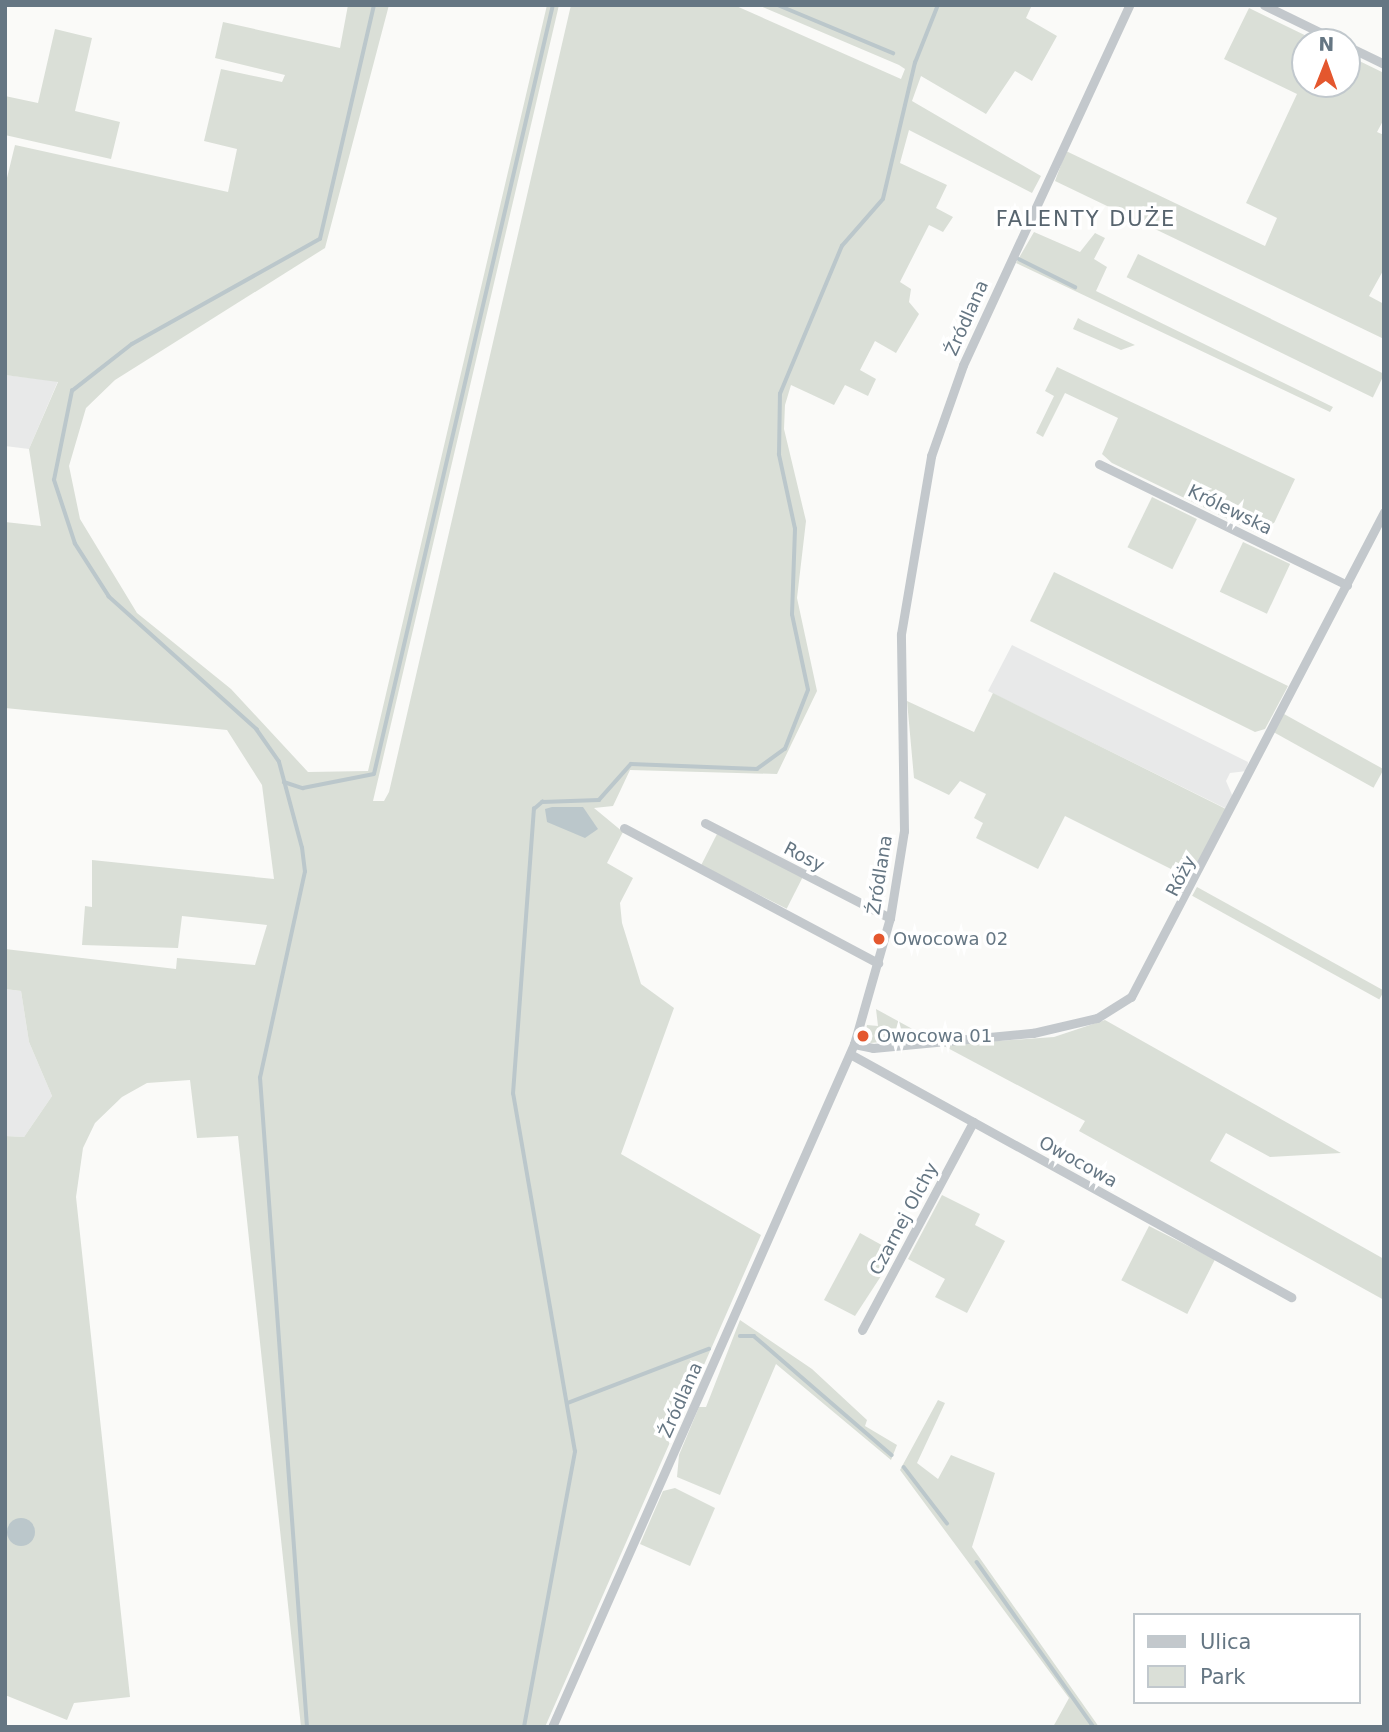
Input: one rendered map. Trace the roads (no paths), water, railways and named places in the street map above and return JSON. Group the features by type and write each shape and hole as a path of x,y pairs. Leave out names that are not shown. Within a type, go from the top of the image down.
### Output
{"street":[{"name":"Źródlana","path":"552,1727 854,1044 890,918 907,793 902,621 931,456 963,365 1129,5"},
{"path":"1264,5 1311,28"},
{"path":"1361,53 1384,64"},
{"name":"Królewska","path":"1099,464 1347,585"},
{"name":"Róży","path":"854,1044 873,1048 1033,1033 1097,1018 1131,997 1384,512"},
{"name":"Rosy","path":"705,823 890,918"},
{"path":"624,828 878,963"},
{"name":"Owocowa","path":"850,1054 1291,1297"},
{"name":"Czarnej Olchy","path":"862,1330 973,1122"}],"waterway":[{"path":"307,1727 260,1078 305,872 302,848 279,762 257,730 109,597 75,544 54,480 72,391 132,344 320,239 374,5"},
{"path":"284,782 303,788 374,774 553,5"},
{"path":"778,5 893,53"},
{"path":"524,1727 575,1452 513,1094 534,809 542,802 599,800 631,764 757,769 785,749 808,690 792,615 795,529 779,455 780,394 842,246 883,199 915,63 938,5"},
{"path":"1019,259 1075,287"},
{"path":"740,1336 754,1336 892,1455"},
{"path":"568,1403 709,1349"},
{"path":"904,1467 947,1523"},
{"path":"977,1562 1094,1727"}],"place":[{"name":"Owocowa 02","path":"879,939"},
{"name":"Owocowa 01","path":"863,1036"}],"district":[{"name":"FALENTY DUŻE","path":"1086,219"}]}
